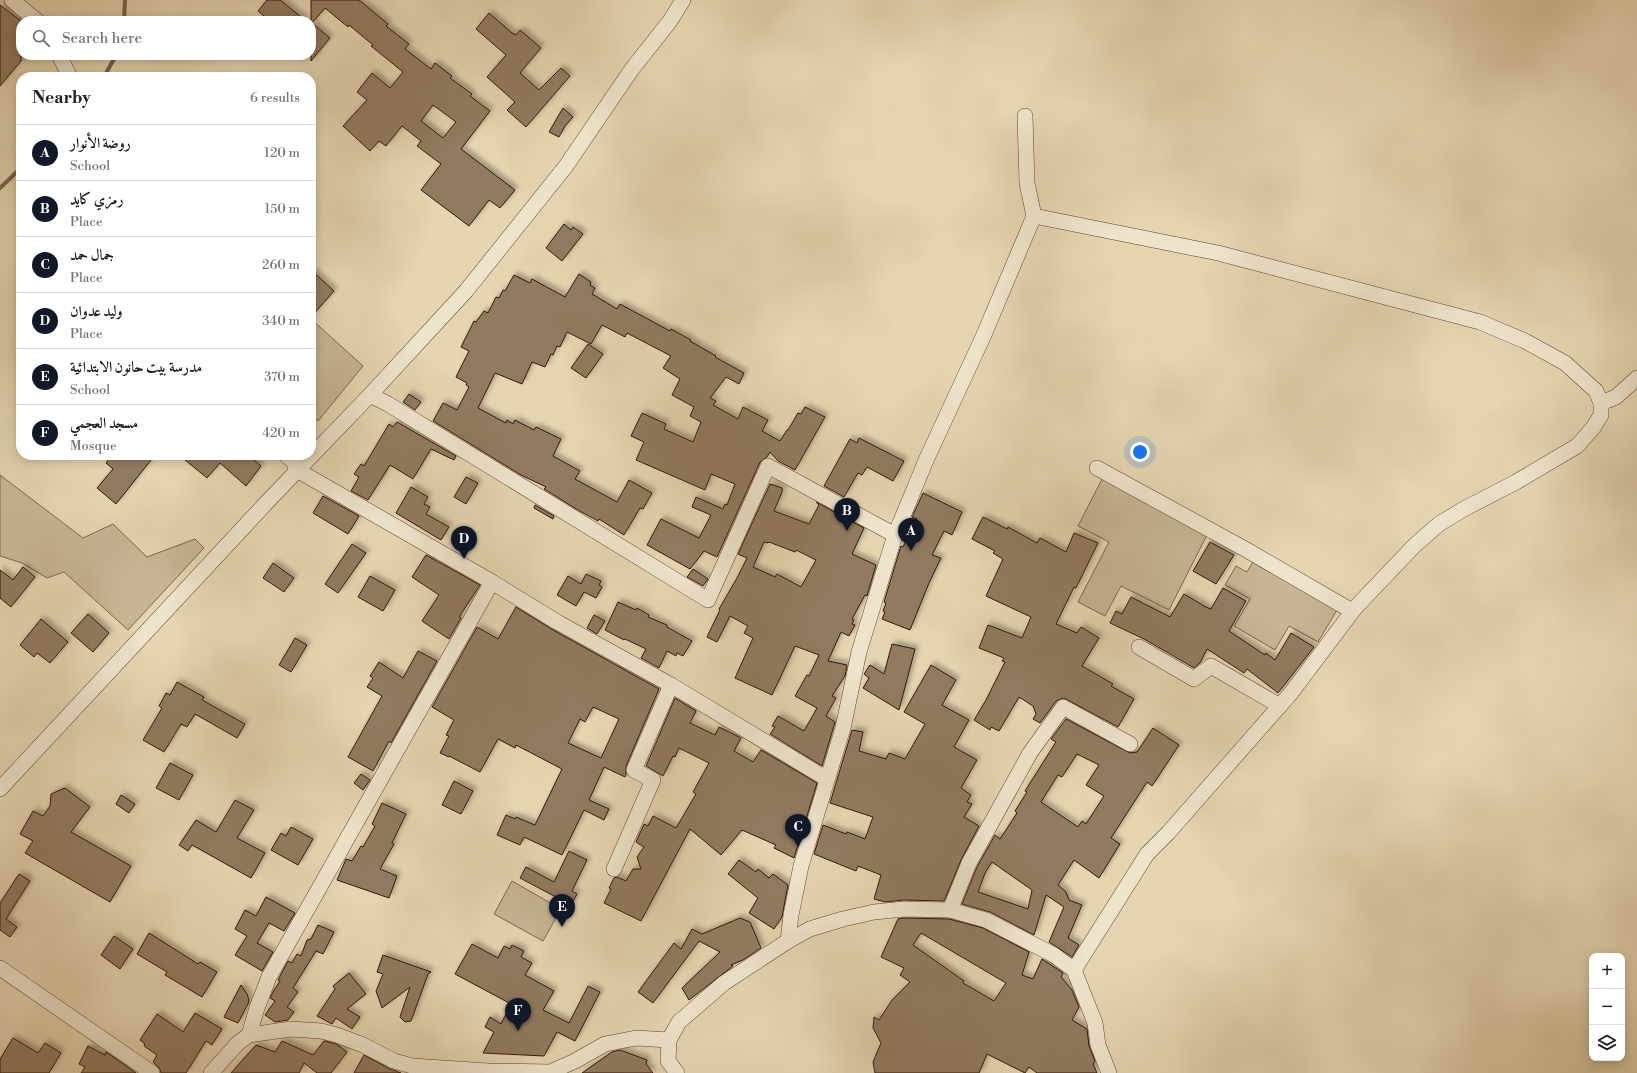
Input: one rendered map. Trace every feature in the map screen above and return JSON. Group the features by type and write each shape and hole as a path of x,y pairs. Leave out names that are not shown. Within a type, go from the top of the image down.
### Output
{"street":[{"path":"12,0 31,16"},
{"path":"316,450 370,395 466,290 566,166 632,69 670,21 683,0"},
{"path":"62,60 68,72"},
{"path":"788,941 801,866 844,728 859,652 895,535 927,458 986,330 1034,216 1027,183 1025,122"},
{"path":"1034,216 1218,254 1480,322 1525,341 1565,363 1596,391 1601,403 1601,415 1593,428 1577,446 1516,482 1462,510 1440,524 1414,546 1352,611 1280,706 1168,833 1147,854 1074,970"},
{"path":"1601,403 1616,397 1637,378"},
{"path":"370,395 394,408 708,600 768,466 895,535"},
{"path":"292,460 297,470 492,582 557,622 671,685 827,779"},
{"path":"0,789 307,460"},
{"path":"1097,468 1245,549 1352,611"},
{"path":"249,1035 257,1008 269,977 492,582"},
{"path":"1139,647 1194,679 1211,666 1280,706"},
{"path":"614,869 653,780 634,770 671,685"},
{"path":"950,910 969,863 1026,760 1063,707 1130,744"},
{"path":"677,1073 668,1061 669,1040 679,1022 695,1006 724,983 788,941 810,929 843,918 874,912 904,909 950,910 986,920 1054,956 1074,970 1095,1023 1098,1045 1109,1073"},
{"path":"0,968 152,1073"},
{"path":"211,1073 238,1043 249,1035 291,1029 321,1031 363,1045 392,1067 488,1071 550,1072 575,1061 605,1044 636,1038 669,1040"}],"shaded area":[{"path":"316,324 363,366 318,421 316,419"},
{"path":"0,475 83,538 113,524 147,557 195,539 204,548 128,630 64,572 47,578 22,563 0,556"},
{"path":"1102,479 1208,533 1169,610 1121,586 1105,616 1078,602 1109,542 1078,526"},
{"path":"1253,562 1337,610 1318,642 1289,626 1275,650 1234,626 1250,599 1225,585 1236,566 1247,572"},
{"path":"512,881 561,909 543,941 494,914"}],"building":[{"path":"267,0 280,0 300,16 264,16 258,11"},
{"path":"311,0 359,0 388,24 386,26 409,44 405,49 431,69 435,63 452,76 450,78 472,94 470,96 490,111 461,149 515,190 500,208 489,200 469,226 421,190 441,164 417,146 421,141 402,126 386,146 379,141 370,151 343,126 367,100 357,92 372,73 390,88 403,72 371,46 373,45 349,25 348,27 325,8 316,18 316,16 311,16","holes":["433,105 456,122 443,138 421,121"]},
{"path":"0,5 16,17 16,60 21,61 0,86"},
{"path":"489,13 512,33 516,35 520,30 541,48 520,73 539,90 561,68 570,76 526,127 507,110 515,102 487,77 506,55 476,29"},
{"path":"316,26 330,38 316,55"},
{"path":"563,108 573,117 565,126 559,137 549,132"},
{"path":"564,224 571,230 573,227 583,234 562,261 546,248"},
{"path":"579,274 591,282 590,285 595,288 592,294 617,309 620,304 670,331 671,329 691,340 690,341 716,356 715,357 744,373 739,384 726,377 710,398 716,401 713,405 738,419 743,407 768,420 762,431 780,441 798,413 801,414 805,407 825,417 795,470 778,461 770,452 767,457 760,462 717,557 704,551 690,569 647,545 661,519 699,538 711,515 692,507 696,497 723,509 725,504 727,505 735,484 711,474 705,490 636,460 644,442 631,436 642,413 666,424 664,429 693,442 701,422 690,416 694,407 672,395 680,379 663,368 671,356 627,333 625,337 602,325 591,344 567,332 560,347 557,346 553,355 551,354 545,367 532,362 522,384 495,373 478,408 506,423 507,420 513,424 515,420 534,430 536,427 561,439 553,456 580,471 575,479 617,502 629,480 652,493 643,509 640,508 624,535 599,519 598,521 578,510 544,489 546,487 521,475 433,421 443,403 457,410 469,387 466,385 467,383 456,377 469,351 461,347 474,321 476,322 484,311 488,313 496,297 499,298 503,290 505,291 514,275 530,283 532,279 565,297"},
{"path":"316,275 334,291 316,311"},
{"path":"588,344 603,354 586,378 571,368"},
{"path":"409,394 421,402 415,410 403,402"},
{"path":"397,422 456,456 454,460 431,449 413,479 390,465 368,500 351,491 359,477 354,474 361,464 364,466 389,424 393,427"},
{"path":"859,438 904,461 893,481 867,467 862,475 858,473 844,497 824,486 850,439 857,443"},
{"path":"108,460 151,460 116,504 97,488 113,469 106,463"},
{"path":"185,460 254,460 261,466 246,486 220,463 207,478"},
{"path":"466,477 478,483 466,504 454,497"},
{"path":"770,484 782,488 782,492 774,511 809,524 819,505 816,502 864,528 852,554 876,565 867,596 865,595 852,619 854,620 852,624 855,625 849,636 841,632 828,661 847,665 845,676 832,696 836,698 826,716 835,722 822,766 770,734 775,727 772,726 778,716 804,731 817,708 795,696 807,675 809,676 819,655 795,646 772,695 735,678 753,638 744,633 748,626 730,616 717,642 707,637 720,610 719,609 747,558 738,554","holes":["764,542 769,542 795,552 796,550 816,560 801,587 777,574 775,577 753,567"]},
{"path":"411,487 428,497 424,504 430,507 426,514 449,527 441,540 396,513"},
{"path":"923,493 962,512 952,535 944,531 932,555 941,558 910,630 882,619 885,612 883,611 886,603 884,602 900,549 901,546 903,547 917,519 912,517"},
{"path":"323,496 359,516 348,534 313,513"},
{"path":"535,505 554,516 553,519 534,508"},
{"path":"983,517 1007,529 1008,527 1037,543 1040,538 1066,552 1074,533 1098,543 1056,624 1077,633 1081,627 1099,638 1082,666 1113,684 1111,686 1134,699 1118,727 1064,698 1056,701 1040,723 1033,719 1036,714 1033,706 1019,697 999,731 991,727 990,730 974,720 1005,662 1002,661 1004,658 979,648 988,625 1022,638 1031,617 986,596 1003,559 993,553 995,551 972,539"},
{"path":"1210,542 1234,555 1216,584 1193,571"},
{"path":"352,544 366,553 338,593 325,584"},
{"path":"426,555 480,585 459,617 461,618 449,639 422,621 439,595 412,577"},
{"path":"273,563 294,578 284,592 263,578"},
{"path":"23,567 35,577 11,607 0,598 0,570 13,580"},
{"path":"693,569 708,579 703,586 687,577"},
{"path":"586,574 601,581 599,585 602,587 596,598 584,592 576,606 557,595 568,576 581,584"},
{"path":"370,576 395,590 383,611 358,597"},
{"path":"1223,588 1246,601 1229,631 1265,655 1266,653 1275,660 1291,633 1314,647 1278,693 1247,669 1244,673 1207,649 1200,663 1194,668 1144,639 1110,623 1116,611 1122,614 1131,597 1170,617 1184,594 1211,609"},
{"path":"618,602 636,610 637,608 649,615 648,617 667,625 667,627 692,641 683,656 677,653 676,656 667,651 659,668 641,658 646,649 605,630"},
{"path":"516,607 553,630 659,689 626,766 625,777 604,767 589,800 609,809 604,820 584,810 562,855 524,837 520,845 497,835 506,815 515,819 516,817 535,825 562,769 516,745 515,748 498,739 480,772 440,753 449,736 446,735 454,720 432,707 477,627 498,639","holes":["593,707 619,719 601,758 568,743 580,719 585,722"]},
{"path":"88,614 109,633 93,652 71,633"},
{"path":"594,615 605,621 597,634 587,628"},
{"path":"41,619 68,642 50,663 37,653 34,657 20,645"},
{"path":"295,638 307,645 291,672 279,665"},
{"path":"892,644 915,649 899,710 863,688 869,678 864,674 870,665 884,674"},
{"path":"418,651 437,661 391,743 389,741 373,771 348,757 382,696 367,687 373,678 370,676 379,662 403,678"},
{"path":"931,665 956,680 942,705 969,720 954,747 977,760 961,788 971,795 967,802 972,804 964,817 979,826 961,860 944,901 904,900 885,902 874,899 881,875 858,866 856,871 814,854 823,825 846,834 847,832 865,839 873,817 830,803 852,730 863,732 859,751 886,759 889,753 905,759 925,724 904,712"},
{"path":"177,682 204,697 202,700 245,724 237,738 195,714 187,727 181,724 164,752 143,740 162,708 159,706 166,693 170,695"},
{"path":"675,698 696,711 690,723 715,735 719,727 741,738 734,751 753,762 761,750 817,783 794,858 774,848 776,845 742,830 721,855 690,829 641,921 604,903 611,889 609,888 614,878 617,877 626,881 633,869 641,869 637,857 644,847 636,842 644,824 648,826 653,816 676,828 696,794 693,792 709,763 679,748 675,757 673,756 663,776 646,766"},
{"path":"1066,719 1130,753 1137,752 1153,728 1179,745 1152,786 1147,782 1111,838 1120,844 1099,878 1074,860 1058,885 1066,892 1069,900 1082,905 1068,938 1079,945 1072,957 1049,942 1064,907 1046,895 1034,935 990,912 962,904 977,867 995,835 1000,839 1017,813 1015,811 1027,792 1025,791 1056,742 1051,739","holes":["1077,754 1099,765 1086,785 1104,796 1086,824 1082,821 1078,827 1041,802 1058,775 1062,777","992,862 1032,890 1028,909 978,892 985,873"]},
{"path":"170,763 193,775 179,800 156,788"},
{"path":"361,774 370,780 363,790 354,783"},
{"path":"454,781 473,791 461,814 442,805"},
{"path":"65,788 90,807 71,832 131,866 110,902 25,853 33,841 20,834 33,811 43,816 50,806 51,794"},
{"path":"121,795 135,804 129,813 116,804"},
{"path":"235,800 254,810 237,838 265,853 251,878 192,845 188,851 179,845 196,820 216,832"},
{"path":"382,803 406,814 392,843 394,844 380,869 397,876 389,898 337,880 346,859 352,861 361,846 363,847 375,826 372,824"},
{"path":"291,827 313,839 298,865 271,850 281,833 286,836"},
{"path":"569,851 587,860 572,891 577,894 571,905 520,878 526,867 554,882"},
{"path":"739,860 756,872 758,869 769,878 773,874 788,885 782,917 774,929 749,913 758,898 728,874"},
{"path":"19,874 30,881 6,919 17,927 10,937 0,930 0,903"},
{"path":"266,897 295,913 284,931 269,923 257,943 273,952 262,971 235,955 247,936 235,929 245,910 256,916"},
{"path":"740,918 750,922 761,948 743,960 731,965 733,966 689,1000 682,988 720,952 699,941 653,1003 638,992 674,943 681,949 692,929 702,934"},
{"path":"898,919 949,919 983,928 1029,952 1022,975 1033,979 1042,959 1063,973 1061,977 1072,990 1079,1007 1072,1020 1087,1029 1089,1046 1095,1061 1093,1064 1097,1073 1037,1073 1029,1067 1025,1073 987,1054 979,1073 875,1073 873,1062 881,1043 873,1028 874,1017 879,1020 892,1000 910,982 900,975 904,968 881,957","holes":["921,933 1006,983 994,1001 963,983 964,981 913,945"]},
{"path":"318,925 334,932 323,954 316,951 293,988 298,992 287,1007 294,1012 288,1020 275,1022 265,1015 275,1001 270,998 280,981 278,980 288,961 292,963 297,954 301,956 307,940 311,939"},
{"path":"149,933 198,964 200,962 217,972 202,997 165,975 167,972 137,954"},
{"path":"114,936 133,949 120,969 101,955"},
{"path":"472,944 498,958 504,946 510,949 512,945 524,951 521,957 532,963 525,975 554,991 543,1010 569,1023 588,986 600,992 575,1041 557,1032 544,1056 483,1053 494,1032 485,1027 490,1017 501,1024 511,1004 455,974"},
{"path":"383,955 431,972 428,974 411,1021 405,1022 400,1017 410,987 382,1008 376,991 383,974 377,972"},
{"path":"349,973 366,994 347,1009 360,1017 352,1029 336,1018 332,1024 317,1016 335,989 333,986"},
{"path":"241,985 249,1000 238,1023 224,1017"},
{"path":"195,1013 222,1029 212,1045 206,1041 186,1073 161,1073 160,1069 153,1062 157,1055 144,1046 145,1044 140,1040 157,1014 183,1032"},
{"path":"13,1038 38,1053 45,1043 61,1053 49,1073 0,1073 0,1059"},
{"path":"282,1041 313,1055 324,1041 336,1044 347,1052 331,1073 317,1073 304,1063 299,1073 231,1073 256,1045 275,1052"},
{"path":"88,1046 105,1055 106,1052 136,1073 81,1073 85,1067 79,1064"},
{"path":"620,1050 647,1060 646,1064 653,1073 582,1073 612,1052"},
{"path":"364,1055 390,1069 401,1073 354,1073"}],"waterway":[{"path":"124,16 125,0"},
{"path":"107,72 113,60"},
{"path":"0,188 16,173"}],"place":[{"name":"رمزي كايد","path":"847,531"},
{"name":"روضة الأنوار","path":"911,551"},
{"name":"وليد عدوان","path":"464,559"},
{"name":"جمال حمد","path":"798,847"},
{"name":"مدرسة بيت حانون الابتدائية","path":"562,927"},
{"name":"مسجد العجمي","path":"518,1031"}]}
